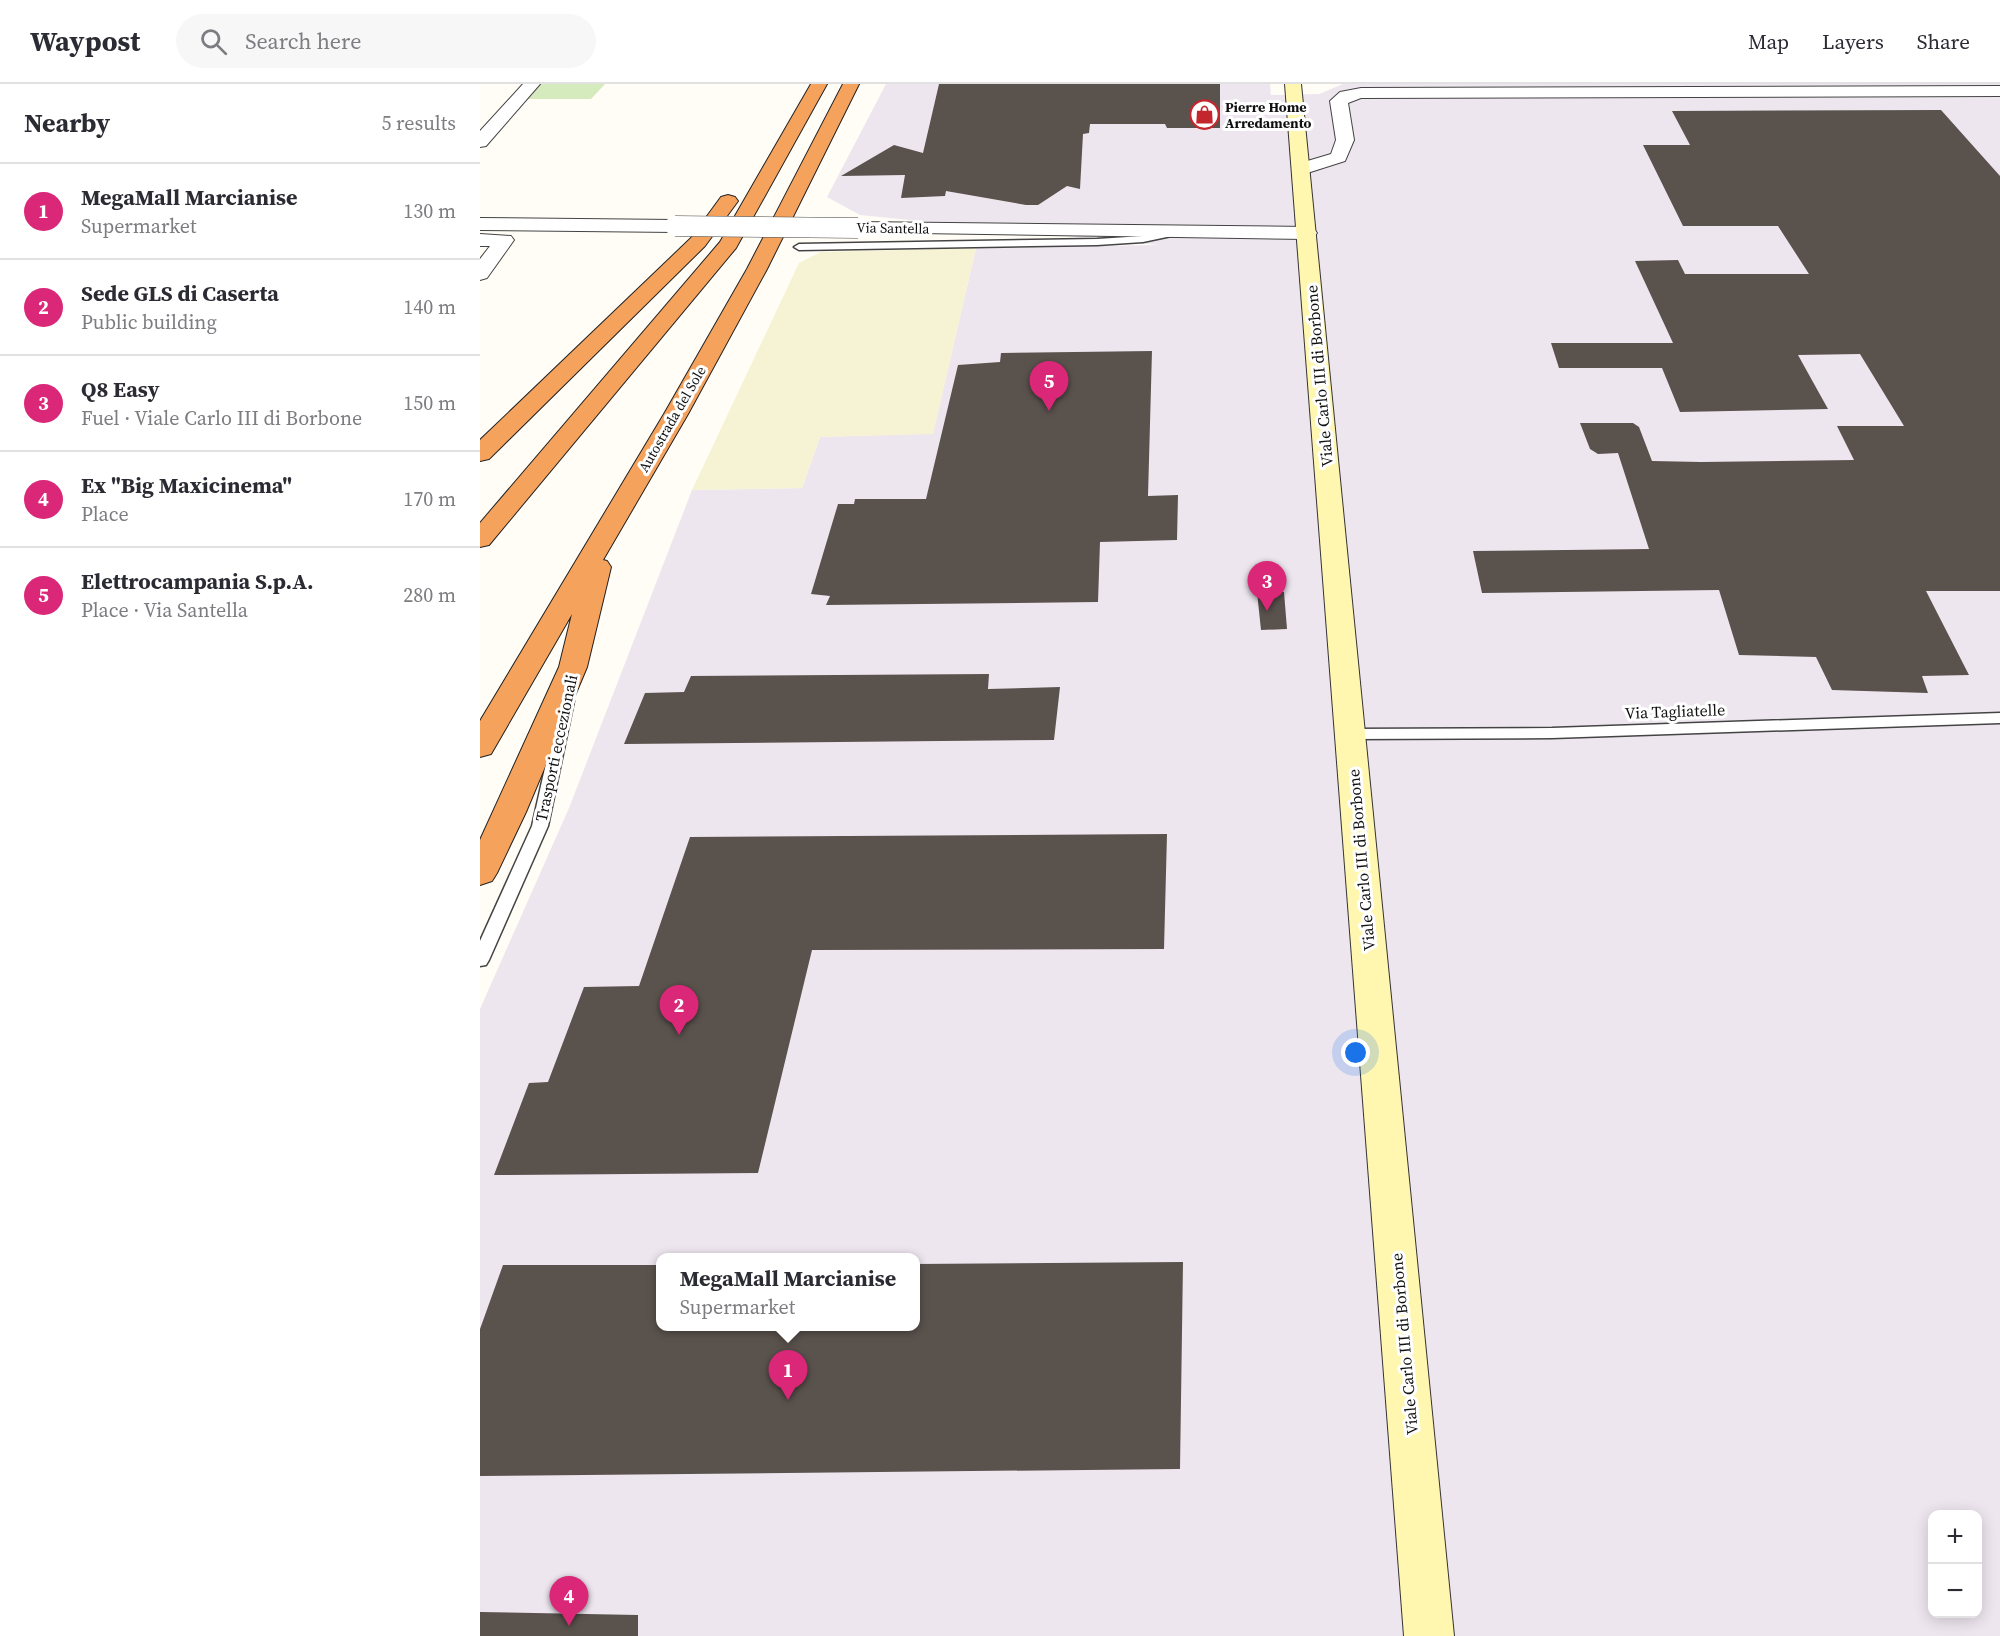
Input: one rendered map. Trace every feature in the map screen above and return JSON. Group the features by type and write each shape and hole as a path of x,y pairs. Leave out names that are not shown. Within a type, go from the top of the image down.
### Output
{"highway":[{"name":"Autostrada del Sole","path":"480,747 607,535 757,269 851,84"},
{"path":"480,454 698,242 717,219 767,141 787,117 818,87"},
{"path":"480,539 729,244 818,87"},
{"path":"480,873 510,812 573,667 607,535"}],"main road":[{"name":"Viale Carlo III di Borbone","path":"1299,94 1300,169 1429,1636"}],"street":[{"path":"481,140 532,84"},
{"path":"1300,169 1339,157 1345,140 1339,101 1346,96 1361,93 2000,91"},
{"name":"Via Santella","path":"480,224 1307,233"},
{"path":"480,240 504,240 480,274"}],"lane":[{"path":"800,247 1097,242 1143,239 1177,232"},
{"name":"Trasporti eccezionali","path":"480,960 540,826 565,719 573,667"},
{"name":"Via Tagliatelle","path":"1350,734 1552,734 2000,718"}],"shaded area":[{"path":"886,84 1270,84 1271,95 1319,94 1343,84 2000,84 2000,1636 480,1636 480,1009 569,808 692,490 802,488 820,437 933,433 976,248 1158,245 860,215 827,197"},
{"path":"976,248 933,434 820,437 802,488 692,490 799,263 821,252"}],"green space":[{"path":"538,84 605,84 591,99 524,99"}],"building":[{"path":"939,84 1220,84 1220,128 1167,128 1165,124 1090,124 1089,133 1083,134 1080,189 1067,186 1038,205 1026,205 946,191 945,196 901,198 905,175 841,176 894,145 923,153"},
{"path":"1941,110 2000,176 2000,591 1926,591 1969,675 1922,676 1928,693 1832,690 1816,657 1739,655 1719,590 1482,593 1473,551 1649,549 1618,453 1598,454 1590,449 1580,423 1633,423 1639,427 1652,461 1701,462 1854,460 1837,426 1904,426 1860,354 1798,355 1828,409 1680,412 1662,368 1559,368 1551,343 1673,343 1635,261 1678,260 1685,274 1809,274 1778,226 1683,226 1643,145 1690,145 1672,111"},
{"path":"1152,351 1148,496 1178,495 1177,540 1100,542 1098,602 826,605 830,596 811,594 838,504 854,504 855,499 926,499 958,365 1000,362 1001,353"},
{"path":"1257,592 1284,592 1287,629 1261,630"},
{"path":"989,674 988,689 1060,687 1054,740 624,744 645,693 684,692 691,676"},
{"path":"1167,834 1164,949 812,950 758,1173 494,1175 529,1083 548,1082 584,987 639,986 690,837"},
{"path":"1183,1262 1180,1469 480,1476 480,1329 503,1265 656,1265 656,1331 920,1331 920,1264"},
{"path":"480,1612 638,1615 638,1636 480,1636"}],"place":[{"name":"Pierre Home Arredamento","path":"1204,115"},
{"name":"Elettrocampania S.p.A.","path":"1049,411"},
{"name":"Q8 Easy","path":"1267,611"},
{"name":"Sede GLS di Caserta","path":"679,1035"},
{"name":"MegaMall Marcianise","path":"788,1400"},
{"name":"Ex \"Big Maxicinema\"","path":"569,1626"}]}
